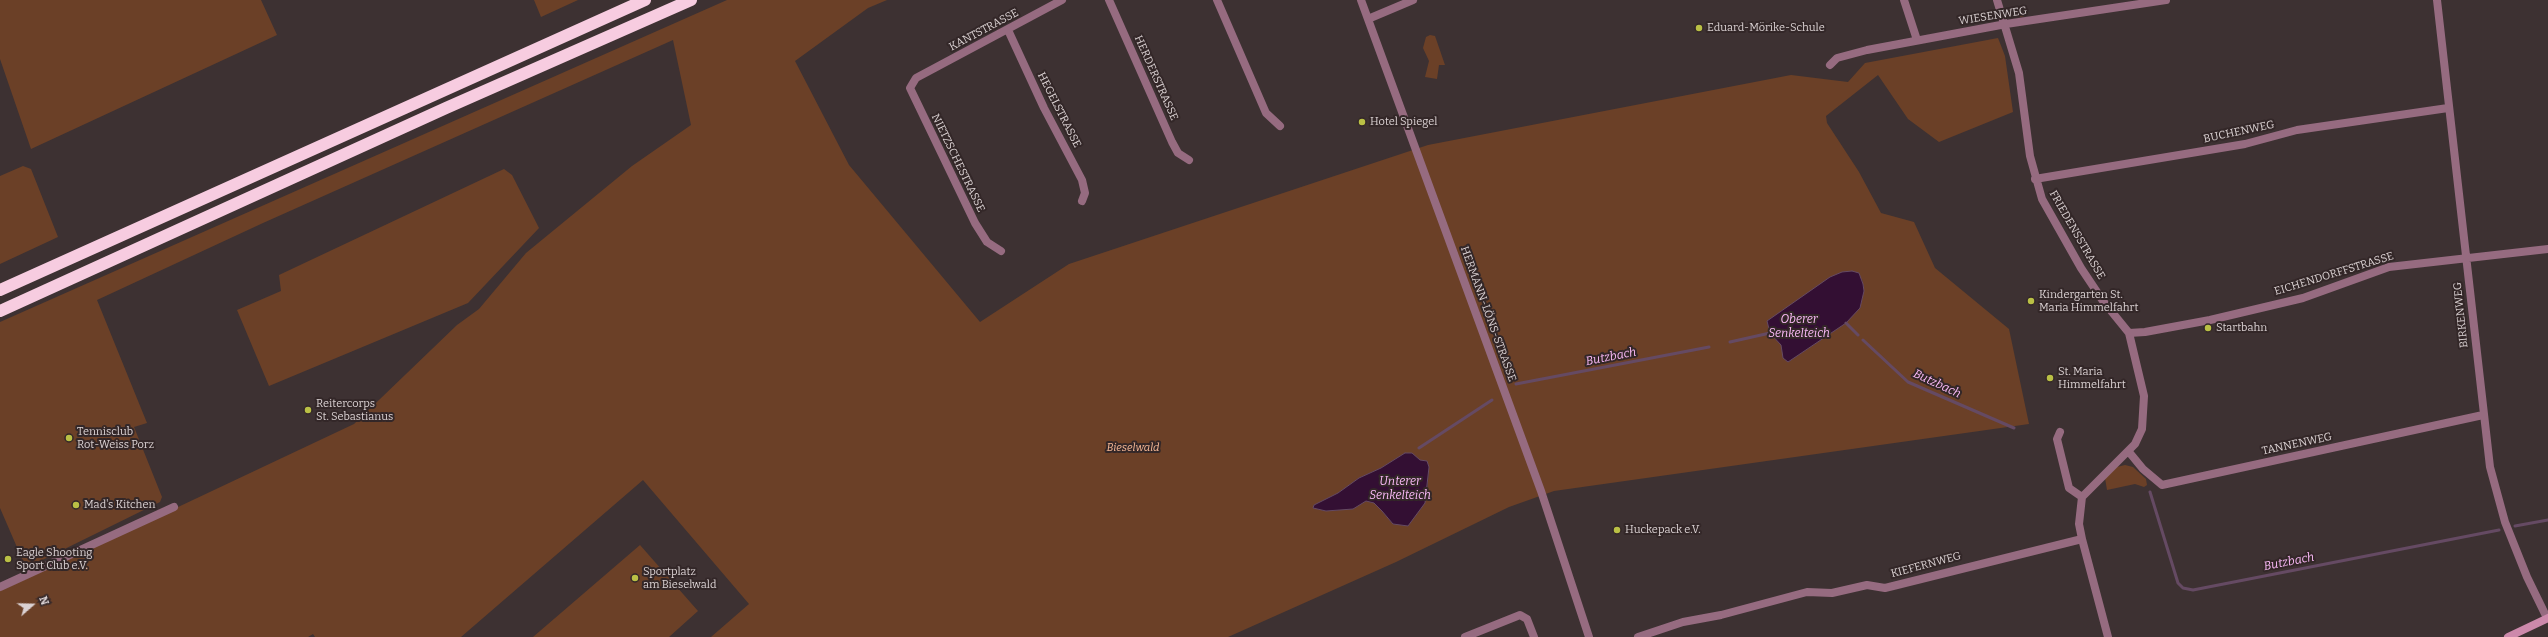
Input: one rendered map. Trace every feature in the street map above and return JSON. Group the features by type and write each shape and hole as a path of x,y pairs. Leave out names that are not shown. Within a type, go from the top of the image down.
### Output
{"highway":[{"path":"0,290 645,0"},
{"path":"0,311 438,112 690,0"}],"main road":[{"path":"2508,637 2548,618"}],"street":[{"name":"KANTSTRASSE","path":"916,78 1062,0"},
{"name":"HERDERSTRASSE","path":"1109,0 1172,142 1178,153 1189,160"},
{"path":"1216,0 1266,113 1280,126"},
{"name":"HERMANN-LÖNS-STRASSE","path":"1361,0 1541,491 1589,637"},
{"path":"1368,18 1412,0"},
{"path":"1904,0 1917,40"},
{"name":"FRIEDENSSTRASSE","path":"1997,0 2006,24 2023,92 2035,179 2042,199 2081,268 2103,301 2129,333 2144,396 2142,429 2129,452 2097,480 2082,497"},
{"name":"WIESENWEG","path":"1830,64 1837,58 1850,53 1917,40 2006,24 2166,0"},
{"name":"BIRKENWEG","path":"2437,0 2448,108 2490,467 2505,522 2527,577 2548,618"},
{"name":"HEGELSTRASSE","path":"1008,30 1051,122 1082,180 1084,193 1082,201"},
{"name":"NIETZSCHESTRASSE","path":"916,78 910,88 953,182 987,242 1001,251"},
{"name":"BUCHENWEG","path":"2035,179 2245,144 2297,130 2448,108"},
{"name":"EICHENDORFFSTRASSE","path":"2129,333 2146,332 2210,320 2303,298 2389,267 2465,257 2548,249"},
{"name":"TANNENWEG","path":"2129,452 2143,469 2162,485 2483,415"},
{"path":"2059,435 2070,488 2082,497 2079,524 2108,637"},
{"path":"0,587 174,507"},
{"name":"KIEFERNWEG","path":"1638,637 1684,622 1728,613 1807,592 1832,593 1867,584 1885,588 2082,539"},
{"path":"1465,637 1520,615 1527,619 1534,637"}],"green space":[{"path":"0,0 261,0 277,35 31,149 0,59"},
{"path":"534,0 578,0 541,17"},
{"name":"Bieselwald","path":"727,0 887,0 868,8 795,61 849,165 980,322 1069,264 1428,145 1791,75 1848,82 1865,63 1998,38 2005,56 2013,112 1939,142 1908,119 1878,75 1826,116 1827,123 1859,172 1881,213 1914,222 1935,268 2009,329 2029,424 1554,491 1509,507 1396,562 1228,637 711,637 749,604 643,480 461,637 315,637 313,634 308,637 0,637 0,591 354,424 457,325 479,309 526,253 632,166 691,125 673,40 263,223 97,300 147,423 134,427 162,497 160,502 26,568 0,508 0,322","holes":["1862,279 1864,291 1846,323 1788,362 1781,345 1770,333 1768,320","1405,453 1413,455 1429,467 1427,495 1421,509 1413,516 1408,526 1393,524 1374,503 1366,501 1353,509 1326,511 1313,508 1314,505 1338,493 1359,478 1381,468"]},
{"path":"2024,8 2026,14 2023,17 2017,17 2011,11"},
{"path":"1430,35 1435,36 1445,65 1439,65 1437,79 1425,77 1429,61 1423,48 1426,37"},
{"path":"23,166 31,169 58,237 0,264 0,176"},
{"path":"504,169 512,175 539,228 468,303 269,386 237,310 281,291 279,275"},
{"path":"2125,465 2133,467 2146,479 2147,485 2144,487 2135,484 2107,490 2105,478 2117,467"},
{"name":"Sportplatz am Bieselwald","path":"640,545 698,611 669,637 533,637"}],"water":[{"name":"Oberer Senkelteich","path":"1852,271 1859,273 1863,284 1864,291 1860,308 1846,323 1788,362 1783,358 1781,345 1770,333 1767,321 1830,277 1842,272"},
{"name":"Unterer Senkelteich","path":"1405,453 1412,453 1420,460 1427,461 1429,467 1425,503 1408,526 1393,524 1374,503 1366,501 1353,509 1326,511 1313,508 1314,505 1338,493 1359,478 1381,468"}],"waterway":[{"name":"Butzbach","path":"1846,323 1858,335"},
{"name":"Butzbach","path":"1730,342 1770,333"},
{"name":"Butzbach","path":"1863,340 1908,382 2014,428"},
{"name":"Butzbach","path":"1516,384 1709,347"},
{"name":"Butzbach","path":"1419,448 1492,400"},
{"name":"Butzbach","path":"2150,492 2178,583 2183,588 2193,590 2499,530"},
{"name":"Butzbach","path":"2515,526 2548,520"}],"place":[{"name":"Eduard-Mörike-Schule","path":"1699,28"},
{"name":"Hotel Spiegel","path":"1362,122"},
{"name":"Kindergarten St. Maria Himmelfahrt","path":"2031,301"},
{"name":"Startbahn","path":"2208,328"},
{"name":"St. Maria Himmelfahrt","path":"2050,378"},
{"name":"Reitercorps St. Sebastianus","path":"308,410"},
{"name":"Tennisclub Rot-Weiss Porz","path":"69,438"},
{"name":"Mad's Kitchen","path":"76,505"},
{"name":"Huckepack e.V.","path":"1617,530"},
{"name":"Eagle Shooting Sport Club e.V.","path":"8,559"},
{"name":"Sportplatz am Bieselwald","path":"635,578"}]}
